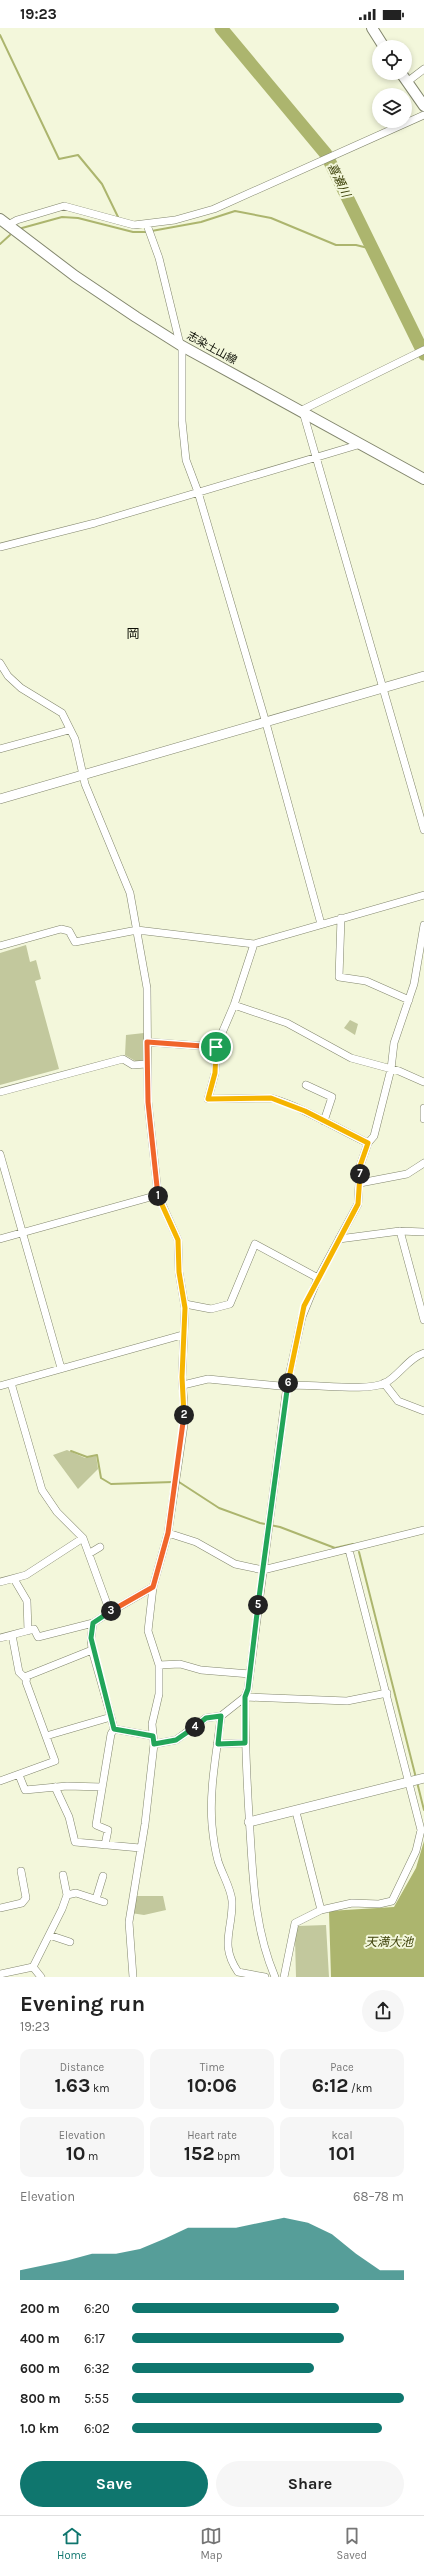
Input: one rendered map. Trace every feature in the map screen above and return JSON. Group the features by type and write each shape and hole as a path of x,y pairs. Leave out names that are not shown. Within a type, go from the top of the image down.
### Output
{"main road":[{"path":"372,28 380,40"},
{"path":"407,82 424,106"},
{"name":"志染土山線","path":"4,222 75,276 181,345 424,479"}],"street":[{"path":"407,82 424,69"},
{"path":"4,222 17,220 64,206 121,223 147,226 189,217 214,209 424,115"},
{"path":"147,226 159,258 181,345 183,436 186,460 198,492 266,722 321,924"},
{"path":"424,350 301,411 424,830"},
{"path":"0,547 95,523 361,444"},
{"path":"0,663 8,676 21,688 62,713 74,740 83,776 98,820 130,893 147,988 146,1064 148,1102 158,1195 178,1240 185,1304 182,1335 185,1418 168,1533 153,1587 148,1631 159,1665 159,1694 152,1724 154,1744 145,1824 129,1922 133,1977"},
{"path":"0,799 424,676"},
{"path":"0,749 69,730"},
{"path":"0,946 61,929 69,931 75,942 137,930 254,944 424,895"},
{"path":"341,918 339,977 366,981 409,1000"},
{"path":"275,1977 264,1951 256,1911 249,1822 245,1743 245,1697 250,1674 287,1385 304,1306 358,1204 360,1166 368,1143 374,1136 391,1069 394,1043 414,984 424,925"},
{"path":"254,944 234,1005 216,1047 215,1073 208,1099 271,1098 305,1111 368,1143"},
{"path":"234,1005 287,1023 351,1058 391,1069 424,1082"},
{"path":"147,1042 216,1047"},
{"path":"0,1092 123,1059 133,1065 146,1064"},
{"path":"306,1085 332,1098 324,1121"},
{"path":"424,1108 424,1119"},
{"path":"0,1154 61,1368"},
{"path":"360,1183 407,1174 424,1163"},
{"path":"0,1239 158,1195"},
{"path":"339,1239 400,1231 424,1232"},
{"path":"400,1231 424,1320"},
{"path":"185,1304 211,1309 230,1304 255,1244 318,1278"},
{"path":"0,1386 182,1335"},
{"path":"183,1385 208,1379 287,1385 354,1387 384,1383 424,1353"},
{"path":"11,1383 42,1490 57,1512 83,1538 90,1553 110,1612"},
{"path":"384,1383 398,1401 424,1411"},
{"path":"168,1533 196,1542 235,1564 263,1570 349,1550 424,1530"},
{"path":"0,1582 26,1575 83,1538"},
{"path":"90,1553 100,1547"},
{"path":"284,1977 295,1923 321,1910 352,1903 379,1904 392,1901 416,1851 421,1830 410,1781 349,1550"},
{"path":"14,1578 27,1600 28,1630"},
{"path":"0,1638 34,1629 38,1637 93,1623 153,1587"},
{"path":"93,1623 91,1638 92,1650 114,1729 111,1734 96,1826 108,1830 106,1845"},
{"path":"0,1781 55,1761 26,1680 19,1672 12,1635"},
{"path":"26,1680 27,1676 92,1650"},
{"path":"159,1665 180,1664 201,1670 250,1674"},
{"path":"154,1744 176,1740 206,1718 221,1716 245,1697 347,1701 387,1693"},
{"path":"221,1716 218,1744 213,1767 212,1825 218,1860 232,1901 227,1936 228,1948 231,1962 236,1974 265,1977"},
{"path":"46,1736 111,1717"},
{"path":"114,1729 153,1736"},
{"path":"218,1744 245,1743"},
{"path":"19,1775 24,1790 55,1787 102,1787"},
{"path":"249,1822 296,1812 424,1778"},
{"path":"55,1787 69,1817 75,1842 140,1848"},
{"path":"296,1812 321,1910"},
{"path":"0,1908 22,1903 26,1898 19,1880 22,1871"},
{"path":"0,1974 32,1967 49,1935 67,1895 63,1875"},
{"path":"96,1899 103,1876"},
{"path":"67,1895 76,1893 104,1902"},
{"path":"49,1935 70,1942"},
{"path":"32,1967 41,1977"}],"shaded area":[{"path":"26,945 30,962 36,960 41,979 35,981 59,1069 0,1085 0,953"},
{"path":"350,1020 358,1024 355,1035 344,1028"},
{"path":"144,1033 145,1061 137,1062 125,1055 126,1035"},
{"path":"67,1450 85,1458 96,1456 98,1469 78,1489 53,1455"},
{"path":"134,1896 163,1896 166,1910 144,1915 131,1913"},
{"path":"326,1925 329,1977 296,1977 295,1938 297,1926"}],"water":[{"name":"天満大池","path":"424,1841 424,1977 331,1977 329,1911 394,1907 416,1868"}],"waterway":[{"name":"喜瀬川","path":"221,28 326,154 424,354"},
{"path":"0,35 59,159 78,155 102,184 119,219"},
{"path":"22,228 62,217 78,218 133,232 146,232 201,222 235,211 271,218 336,245 356,245 372,249"},
{"path":"0,244 10,235"},
{"path":"71,1451 87,1457 97,1455 101,1478 111,1484 173,1482"},
{"path":"179,1482 219,1508 260,1523 280,1527 335,1548 353,1544"},
{"path":"359,1552 416,1778"},
{"path":"417,1782 424,1810"}],"district":[{"name":"岡","path":"133,633"}],"route":[{"path":"147,1042 216,1047 215,1073 208,1099 271,1098 305,1111 368,1143 360,1166 358,1204 304,1306 287,1385 248,1689 245,1697 245,1743 218,1744 221,1716 206,1718 176,1740 154,1744 153,1736 114,1729 102,1680 92,1650 91,1638 93,1623 153,1587 168,1533 185,1418 182,1377 182,1335 185,1308 179,1272 178,1240 170,1219 158,1195 148,1102 146,1064 147,1042"}]}
